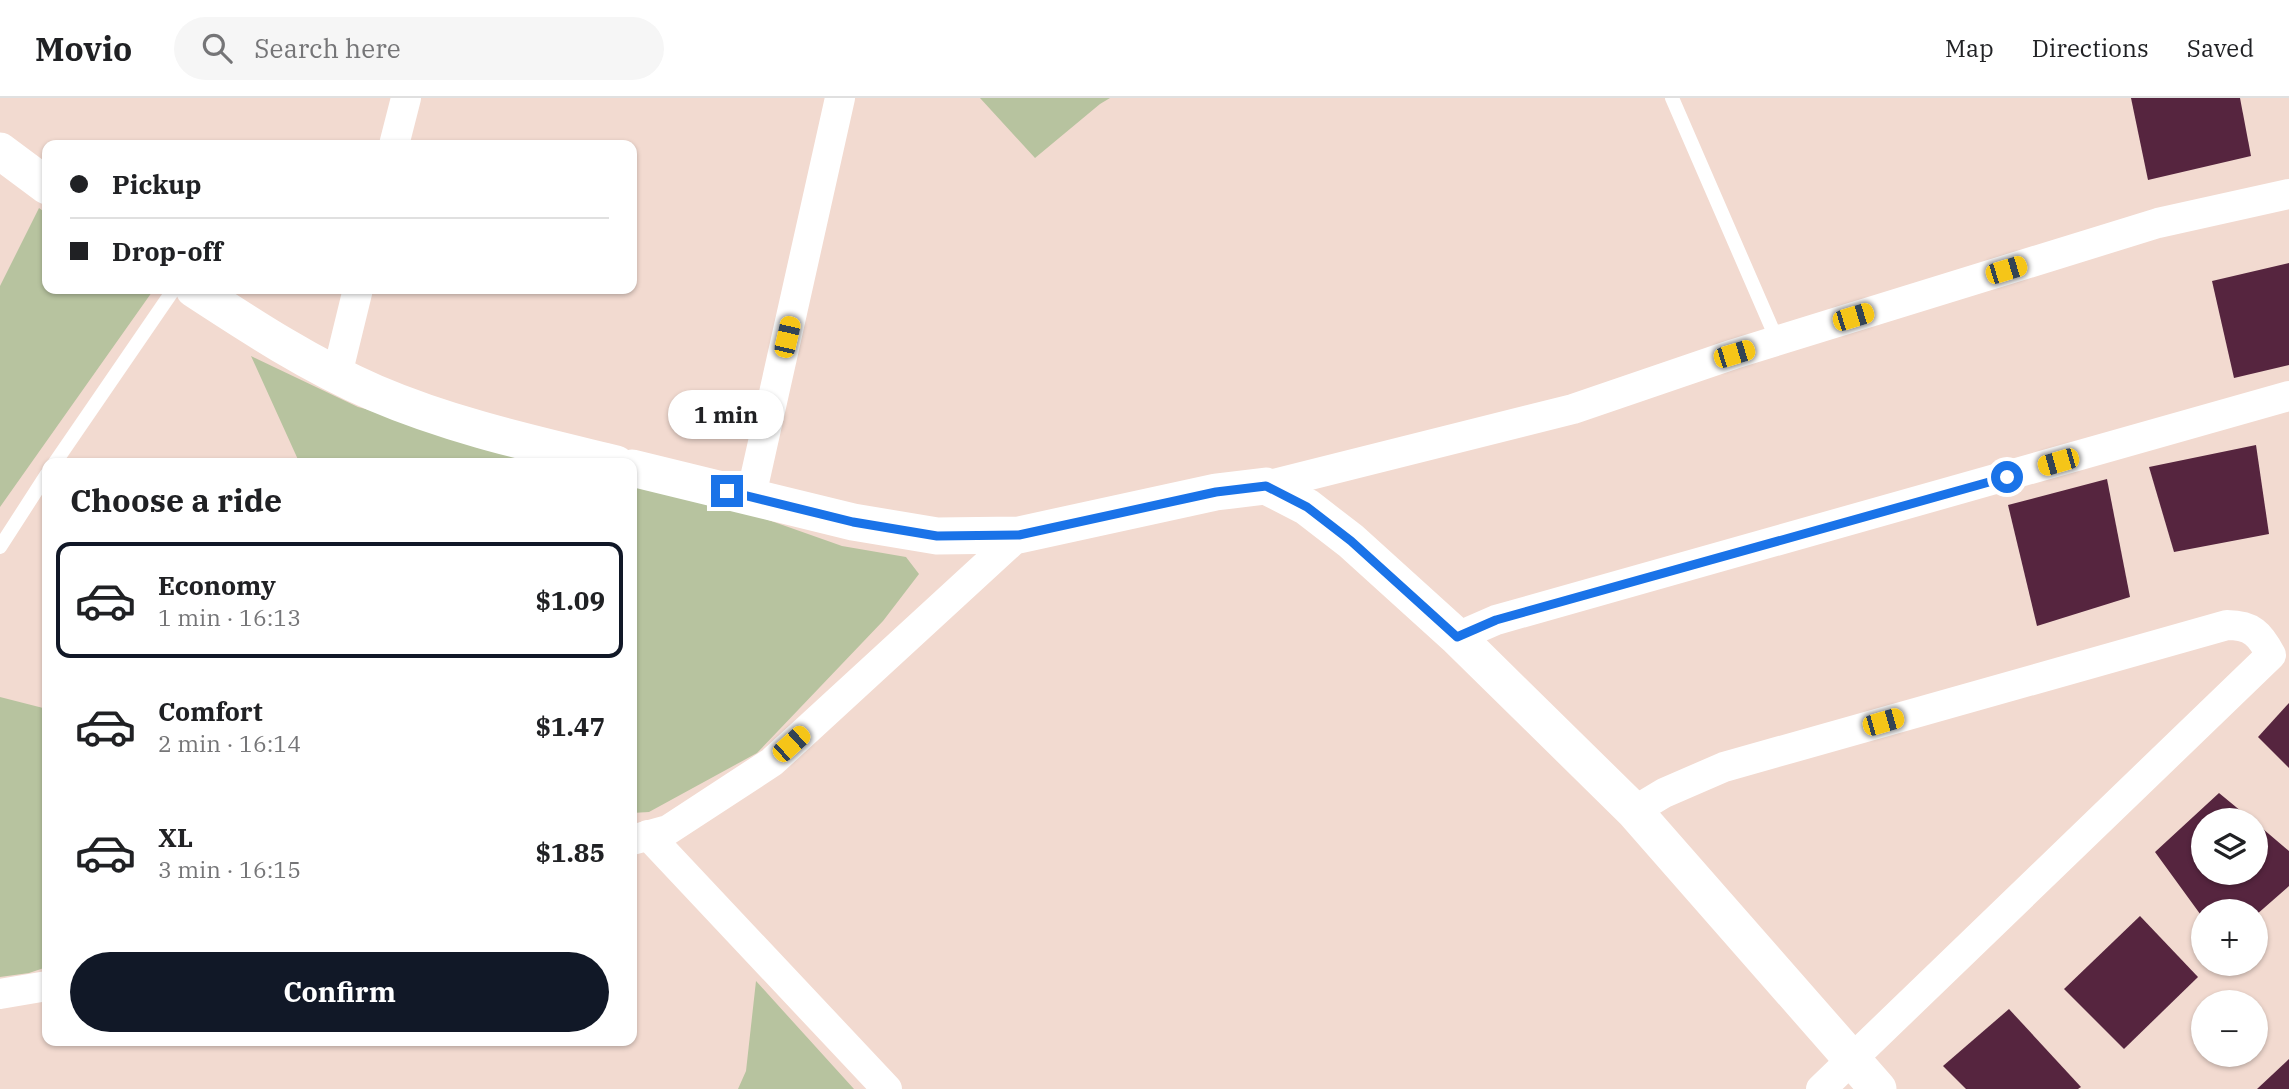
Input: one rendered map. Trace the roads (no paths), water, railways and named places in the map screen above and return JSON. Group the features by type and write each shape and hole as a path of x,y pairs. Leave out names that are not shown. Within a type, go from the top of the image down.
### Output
{"street":[{"path":"395,140 406,98"},
{"path":"751,496 840,98"},
{"path":"0,151 42,182"},
{"path":"637,469 853,522 937,536 1019,535 1216,492 1266,486 1573,409 1777,340 2158,223 2289,194"},
{"path":"202,294 260,333 376,393 442,418 511,439 591,458"},
{"path":"337,375 357,294"},
{"path":"1457,637 1496,620 2289,396"},
{"path":"1266,486 1307,507 1351,541 1457,637 1633,811 1878,1089"},
{"path":"887,1089 640,838 668,830 772,762 1019,535"},
{"path":"1633,811 1664,793 1724,767 2227,625 2243,625 2264,641 2280,647 1821,1089"},
{"path":"0,994 42,987"}],"lane":[{"path":"1672,98 1777,340"},
{"path":"58,458 171,294"},
{"path":"0,547 42,482"}]}
